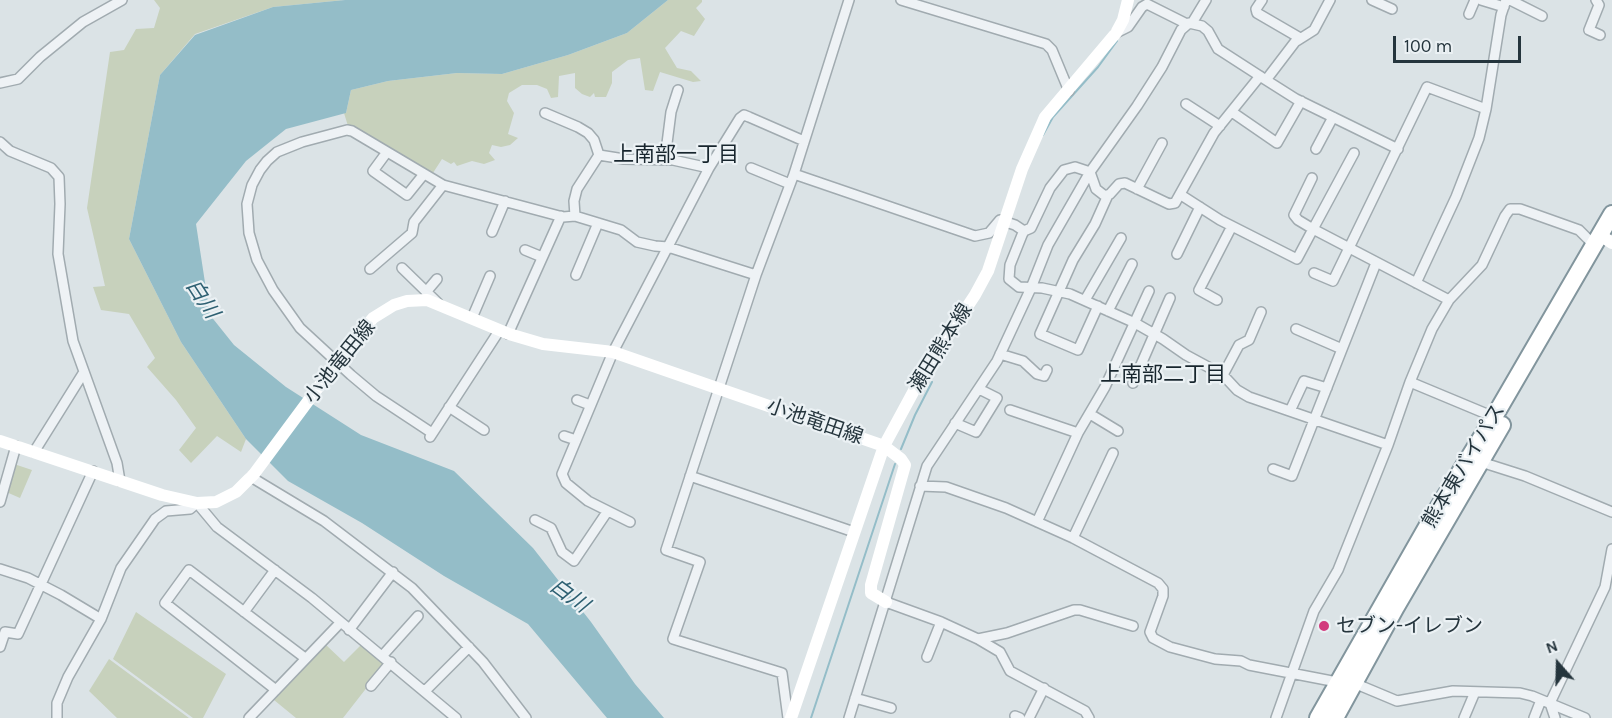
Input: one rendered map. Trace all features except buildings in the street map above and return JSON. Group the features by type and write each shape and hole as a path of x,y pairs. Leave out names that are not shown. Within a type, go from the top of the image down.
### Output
{"highway":[{"name":"熊本東バイパス","path":"1335,718 1606,240 1612,214"},
{"name":"熊本東バイパス","path":"1318,718 1432,518 1606,240"}],"main road":[{"name":"瀬田熊本線","path":"790,718 820,638 834,590 884,446 924,372 975,295 988,271 1022,169 1045,117 1116,33 1123,20 1128,0"},
{"name":"小池竜田線","path":"0,441 162,495 197,503 216,502 230,496 251,477 365,326 381,312 407,301 427,300 503,332 543,344 613,352 884,446"},
{"path":"884,446 905,465 870,591 886,602"}],"street":[{"path":"0,83 18,79 39,57 83,22 123,0"},
{"path":"790,718 782,673 673,639 700,562 666,550 712,404 756,275 794,174 849,0"},
{"path":"901,0 1046,44 1052,50 1068,91"},
{"path":"849,718 927,466 1000,354 1048,245 1090,172 1137,106 1206,0"},
{"path":"1262,0 1256,9 1257,13 1300,38"},
{"path":"1098,306 1078,350 1040,334 1059,291 1108,195 1122,183 1169,204 1175,202 1220,126 1291,47 1300,38 1314,30 1328,3 1317,0"},
{"path":"1372,0 1392,9"},
{"path":"1469,14 1475,0"},
{"path":"1481,0 1506,2 1544,14 1521,0"},
{"path":"1596,0 1599,5 1589,30 1600,35"},
{"path":"1416,283 1460,188 1479,138 1506,2"},
{"path":"1116,33 1128,27 1142,7 1147,4 1204,28 1218,49 1263,78 1301,101 1398,149"},
{"path":"1314,273 1333,281 1427,87 1486,109"},
{"path":"665,159 670,112 678,90"},
{"path":"1232,112 1280,145 1301,101"},
{"path":"1186,104 1220,126"},
{"path":"545,113 588,133 594,140 599,155"},
{"path":"630,522 588,501 563,479 563,471 613,352 708,168 744,115 804,141"},
{"path":"1316,148 1332,117"},
{"path":"561,216 503,332 431,436 376,396 300,328 281,303 262,269 249,233 247,211 248,198 255,178 267,161 283,149 302,142 342,131 352,131 442,185 561,216 575,216 621,230 636,242 669,247 756,275"},
{"path":"0,142 10,151 51,168 59,177 58,254 73,341 117,462 120,481"},
{"path":"1137,189 1162,142"},
{"path":"387,152 374,171 407,195 424,174"},
{"path":"1181,195 1232,226 1297,259 1354,153"},
{"path":"599,155 629,159 665,159 689,162 708,168"},
{"path":"575,216 574,201 577,189 599,155"},
{"path":"1108,195 1105,196 1098,191 1090,172 1076,167 1067,168 1061,172 1050,188 1033,225 1024,231 1017,245 1008,276 1016,286 1059,291 1085,300 1155,334 1186,355 1223,375 1241,393 1388,445"},
{"path":"751,168 790,184"},
{"path":"794,174 975,236 988,233 1000,220 1024,231"},
{"path":"1312,178 1294,215 1298,220 1348,249 1449,300"},
{"path":"370,269 412,233 414,222 442,185"},
{"path":"492,232 505,201"},
{"path":"1177,254 1200,207"},
{"path":"1276,718 1314,611 1338,570 1432,329 1449,300 1482,264 1505,216 1510,209 1520,209 1606,240"},
{"path":"576,275 598,223"},
{"path":"1217,300 1198,290 1232,226"},
{"path":"1085,300 1121,238"},
{"path":"525,250 542,257"},
{"path":"1273,469 1292,476 1376,263"},
{"path":"1108,311 1132,264"},
{"path":"402,268 440,304"},
{"path":"472,318 490,276"},
{"path":"426,292 437,279"},
{"path":"1037,522 1078,433 1090,414 1149,291"},
{"path":"1133,383 1170,298"},
{"path":"1223,375 1239,345 1249,340 1261,312"},
{"path":"1296,329 1342,349"},
{"path":"1000,354 1023,361 1035,373 1045,376"},
{"path":"34,452 84,372"},
{"path":"1290,411 1304,381 1327,388"},
{"path":"1410,382 1494,417"},
{"path":"955,423 976,432 997,398 979,389"},
{"path":"577,400 590,405"},
{"path":"449,407 484,430"},
{"path":"1010,410 1078,433"},
{"path":"1090,414 1118,431"},
{"path":"564,436 576,440"},
{"path":"0,502 16,446"},
{"path":"1073,538 1113,453"},
{"path":"1481,462 1525,476 1612,512"},
{"path":"0,647 5,632 18,634 93,471"},
{"path":"690,476 854,532"},
{"path":"251,477 324,521 412,588 469,646 523,714 511,718"},
{"path":"920,486 946,487 996,504 1073,538 1161,586 1163,596 1150,630 1152,637 1159,642 1215,659 1241,661 1249,665 1292,674 1354,683 1397,701 1443,693 1520,693 1585,718"},
{"path":"57,718 57,703 68,677 101,620 121,568 155,519 166,511 190,509 197,503 217,527 312,598 456,718"},
{"path":"535,520 551,528 562,552 574,561 607,512"},
{"path":"1534,718 1546,702 1605,587 1612,549"},
{"path":"0,569 42,585 101,620"},
{"path":"276,690 165,603 189,570 304,658"},
{"path":"244,612 275,570"},
{"path":"349,630 393,572"},
{"path":"886,602 941,622 978,639 1000,652 1010,671 1085,711 1089,718"},
{"path":"978,639 1007,633 1074,610 1133,626"},
{"path":"383,655 418,616"},
{"path":"927,657 941,622"},
{"path":"252,717 304,658 340,623"},
{"path":"425,691 469,646"},
{"path":"371,686 391,662"},
{"path":"1029,718 1044,688"},
{"path":"1464,718 1475,692"},
{"path":"855,698 891,708"},
{"path":"1546,702 1555,718"},
{"path":"440,718 447,710"}],"green space":[{"path":"154,0 345,0 273,7 195,34 160,75 129,239 181,342 246,439 241,452 217,436 191,463 179,450 196,428 176,400 147,367 155,358 129,314 101,310 93,287 105,286 87,208 110,52 124,50 136,29 154,28 160,8"},
{"path":"668,0 702,0 696,8 705,19 694,36 681,31 665,48 677,68 691,71 701,81 693,82 660,72 653,91 645,90 640,58 628,60 612,72 612,83 606,97 595,97 594,93 590,97 582,94 575,88 575,73 559,76 558,97 551,98 547,89 537,85 522,85 509,93 507,101 514,113 508,134 518,138 510,145 501,147 492,145 489,153 495,160 484,164 472,161 457,166 454,162 451,164 442,159 431,176 348,126 344,113 346,113 351,90 388,81 457,73 502,74 568,55 627,33"},
{"path":"14,464 32,470 20,498 4,491"},
{"path":"136,612 226,674 203,718 193,718 113,659"},
{"path":"325,644 344,662 362,644 386,663 343,718 296,718 274,700 298,670"},
{"path":"109,659 189,718 117,718 89,691"}],"water":[{"name":"白川","path":"345,0 668,0 627,33 568,55 502,74 457,73 388,81 351,90 346,113 286,129 246,161 196,224 210,315 234,345 286,387 361,435 454,471 533,548 591,622 635,684 664,718 607,718 528,624 288,481 246,439 181,342 129,239 160,75 195,35 273,7"}],"waterway":[{"path":"1043,135 1053,117 1098,67 1117,41"},
{"path":"901,449 932,382"},
{"path":"811,718 895,464"}],"place":[{"name":"セブン-イレブン","path":"1324,626"}],"district":[{"name":"上南部一丁目","path":"676,155"},
{"name":"上南部二丁目","path":"1163,375"}]}
